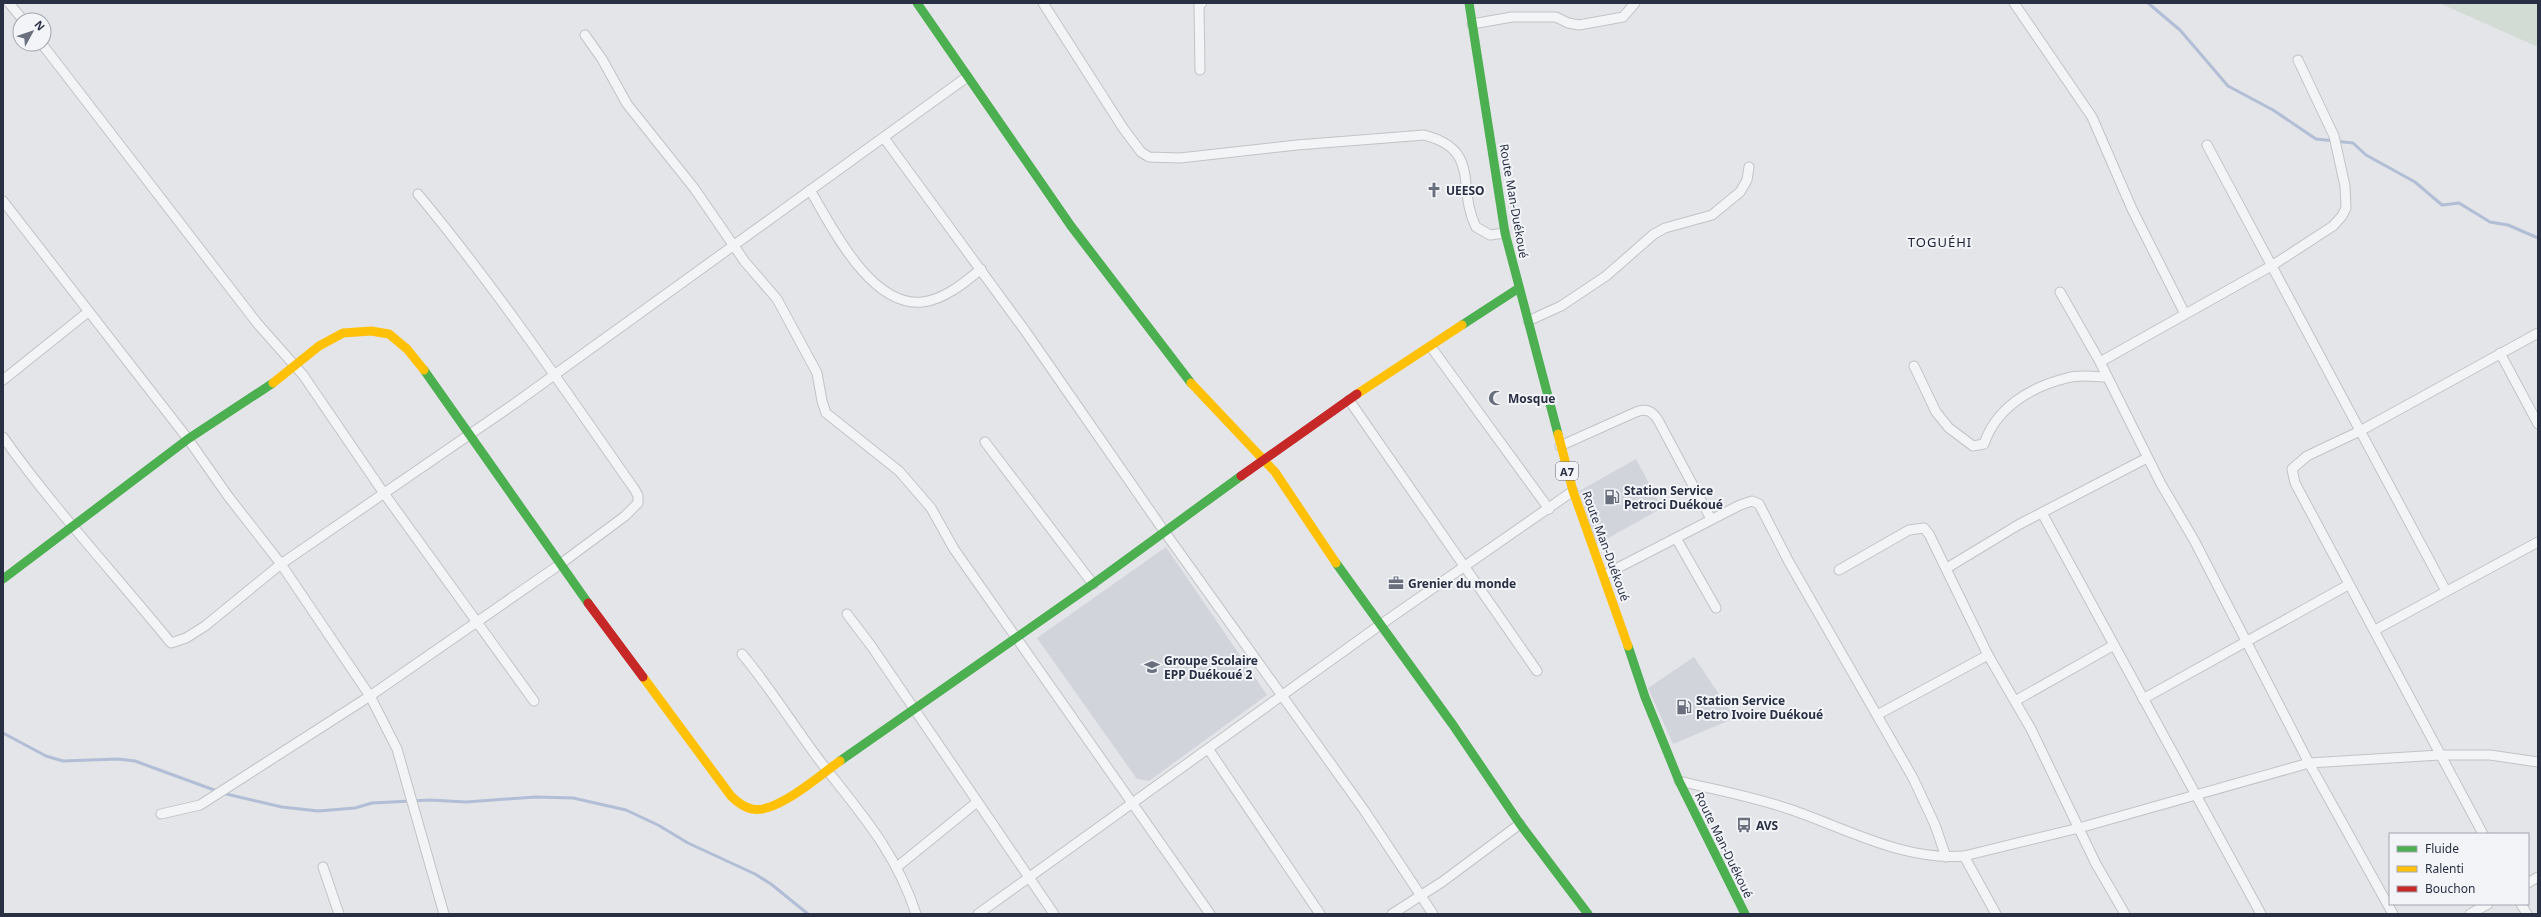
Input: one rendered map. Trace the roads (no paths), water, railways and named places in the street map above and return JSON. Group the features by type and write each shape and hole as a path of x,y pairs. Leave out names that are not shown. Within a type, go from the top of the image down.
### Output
{"street":[{"path":"9,3 16,12"},
{"path":"917,3 1099,266 1191,383 1264,458 1380,625 1453,725 1520,824 1588,914"},
{"path":"1043,3 1123,128 1141,152 1149,156 1180,158 1289,146 1424,135 1440,139 1458,152 1463,166 1476,227 1490,235 1505,233"},
{"path":"1200,70 1198,19 1199,5 1202,3"},
{"name":"Route Man-Duékoué","path":"1469,3 1505,233 1573,491 1604,574 1645,697 1679,781 1745,914"},
{"path":"1472,24 1512,17 1556,17 1568,24 1579,25 1623,16 1636,3"},
{"path":"2014,3 2092,117 2130,203 2185,314"},
{"path":"585,35 602,59 627,104 694,188 733,245 777,299 817,373 822,401 826,413 899,471 931,508 954,549 1210,914"},
{"path":"49,52 78,87 257,323 303,375 383,492 534,701"},
{"path":"2100,362 2273,265 2333,226 2346,208 2344,177 2334,136 2298,60"},
{"path":"3,437 41,488 121,581 171,643 186,638 205,626 280,564 327,533 383,492 469,433 514,404 552,374 884,138 967,77"},
{"path":"884,138 981,269 1164,531 1364,810 1420,897 1433,914"},
{"path":"2207,145 2273,265 2446,591"},
{"path":"1528,321 1561,306 1606,276 1654,234 1665,228 1712,215 1740,192 1747,180 1749,167"},
{"path":"810,190 829,223 863,271 876,285 898,299 913,302 937,298 962,285 981,269"},
{"path":"161,814 200,805 370,696 559,565 625,516 635,507 638,500 635,490 460,246 418,194"},
{"path":"3,201 88,312 188,438 228,496 280,564 370,696 397,748 444,914"},
{"path":"3,579 188,438 252,398 319,346 343,333 371,331 389,334 407,349 423,368 559,565 740,805 755,810 774,805 827,770 1093,584 1264,458 1519,288"},
{"path":"2060,292 2100,362 2147,458 2194,540 2309,763 2393,914"},
{"path":"3,380 88,312"},
{"path":"2482,833 2375,630 2348,585 2295,483 2292,469 2307,456 2360,431 2538,333"},
{"path":"1431,347 1549,509"},
{"path":"2500,353 2538,424"},
{"path":"1914,366 1936,412 1949,428 1973,446 1984,444 1989,428 2007,406 2038,390 2068,377 2107,377"},
{"path":"1349,400 1537,671"},
{"path":"1560,446 1636,412 1643,410 1652,412 1658,420 1711,519"},
{"path":"985,442 1093,584"},
{"path":"1947,568 2042,513 2147,458"},
{"path":"978,914 1134,804 1380,625 1573,491"},
{"path":"1604,574 1747,502 1759,504 1789,562 1877,715 1926,804 1946,857"},
{"path":"2042,513 2261,914"},
{"path":"1839,570 1908,530 1924,528 1929,534 1947,568 1988,655 2016,701 2047,759 2079,828 2124,914"},
{"path":"1676,538 1716,608"},
{"path":"2375,630 2538,542"},
{"path":"2143,699 2246,640 2348,585"},
{"path":"848,614 1054,914"},
{"path":"2016,701 2114,645"},
{"path":"742,654 780,701 827,770 884,843 897,867 916,914"},
{"path":"1877,715 1988,655"},
{"path":"1209,750 1320,914"},
{"path":"1679,781 1790,809 1887,846 1946,857 1964,856 2079,828 2309,763 2440,755 2490,755 2538,762"},
{"path":"897,867 977,802"},
{"path":"1392,914 1420,897 1520,824"},
{"path":"1964,856 1996,914"},
{"path":"323,867 339,914"},
{"path":"2529,882 2538,877"},
{"path":"2470,914 2486,905"},
{"path":"2522,905 2527,914"}],"waterway":[{"path":"2148,3 2180,30 2228,86 2273,110 2316,139 2353,143 2366,155 2415,182 2442,205 2459,203 2490,222 2508,225 2538,238"},
{"path":"3,733 46,756 63,761 118,759 135,761 217,791"},
{"path":"222,793 282,807 318,811 355,808 372,803 430,800 466,802 535,797 573,798 626,810 658,825 688,843 755,874 771,884 808,914"}],"place":[{"name":"UEESO","path":"1434,190"},
{"name":"Mosque","path":"1496,398"},
{"name":"Station Service Petroci Duékoué","path":"1612,497"},
{"name":"Grenier du monde","path":"1396,583"},
{"name":"Groupe Scolaire EPP Duékoué 2","path":"1152,667"},
{"name":"Station Service Petro Ivoire Duékoué","path":"1684,707"},
{"name":"AVS","path":"1744,825"}],"district":[{"name":"TOGUÉHI","path":"1940,242"}]}
